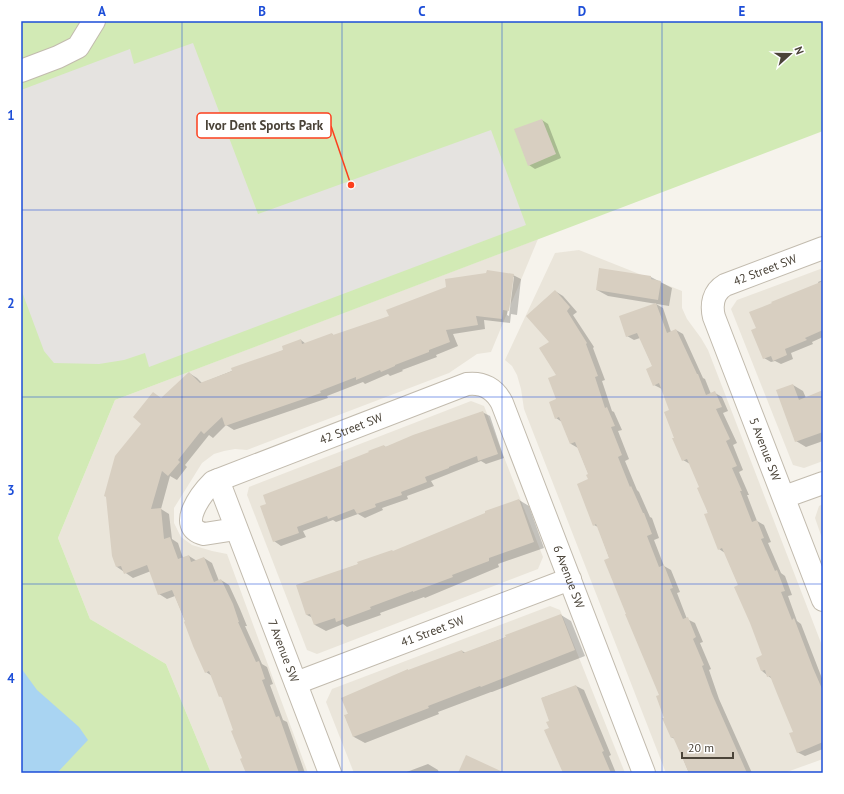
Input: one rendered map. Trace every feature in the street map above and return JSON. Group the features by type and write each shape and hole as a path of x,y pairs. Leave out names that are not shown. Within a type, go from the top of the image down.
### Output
{"street":[{"path":"21,71 58,57 78,47 94,21"},
{"name":"42 Street SW","path":"714,299 719,288 823,248"},
{"name":"5 Avenue SW","path":"714,299 712,311 714,317 823,600"},
{"name":"42 Street SW","path":"218,480 467,384 475,383 486,386"},
{"name":"6 Avenue SW","path":"486,386 493,390 502,403 644,773"},
{"path":"218,480 209,486 196,504 192,512 192,523 194,528 199,533 204,534 236,529"},
{"name":"7 Avenue SW","path":"218,480 330,773"},
{"path":"784,498 823,483"},
{"name":"41 Street SW","path":"296,683 570,579"}],"shaded area":[{"path":"193,43 258,214 491,130 526,225 149,367 145,353 124,360 99,364 54,363 44,351 21,289 21,90 130,49 134,64"},
{"path":"538,239 491,352 477,354 449,373 247,450 235,449 214,454 202,463 174,508 174,523 181,537 192,545 227,554 308,773 211,773 166,664 90,619 58,538 115,400"},
{"path":"579,250 682,291 682,308 687,319 708,350 823,648 823,759 784,773 666,773 524,409 517,375 512,366 505,360 555,253"},
{"path":"823,268 823,461 804,468 793,465 731,309 737,300"},
{"path":"471,401 484,406 543,557 538,569 317,654 307,650 247,495 249,487"},
{"path":"823,504 823,541 815,518 819,506"},
{"path":"550,606 560,610 625,773 354,773 326,702 332,689"}],"green space":[{"path":"21,21 823,21 823,131 115,400 58,538 90,619 166,664 211,773 21,773"}],"water":[{"path":"21,668 37,690 79,727 88,740 57,773 21,773"}],"building":[{"path":"542,119 556,154 528,166 514,129"},
{"path":"599,268 651,276 651,279 661,281 658,300 596,290"},
{"path":"487,270 514,274 509,311 503,310 502,319 476,316 478,325 446,330 450,342 381,372 380,370 356,380 356,377 320,391 321,393 225,426 222,417 204,434 201,431 178,460 180,462 168,476 162,471 151,509 161,508 164,539 170,537 178,559 189,555 191,562 204,557 214,582 221,579 233,604 238,622 256,662 259,661 265,679 262,680 276,717 279,716 299,773 246,773 240,759 242,758 231,731 233,730 221,696 219,697 209,671 205,673 172,590 158,595 147,565 124,574 121,566 116,567 112,556 106,497 104,496 115,456 141,424 133,417 153,392 161,398 189,372 200,383 232,371 231,368 283,350 282,346 301,339 302,344 332,333 333,335 389,316 386,310 446,287 445,279 486,273"},
{"path":"823,281 823,330 805,338 807,340 785,349 787,355 773,361 771,356 763,359 751,330 756,328 749,312"},
{"path":"555,290 570,307 567,311 587,343 586,344 598,376 595,377 605,408 607,407 615,426 611,427 622,455 618,457 652,534 647,536 659,567 664,565 673,588 670,589 683,619 688,617 696,637 693,639 704,665 702,666 712,694 747,773 689,773 673,737 671,738 662,718 664,718 656,696 659,695 604,560 609,558 596,524 593,526 577,484 588,479 586,475 588,474 575,442 570,444 559,417 555,419 549,402 556,399 548,378 556,375 539,348 549,342 526,316"},
{"path":"656,303 667,333 676,329 698,374 706,395 715,391 722,407 716,409 730,439 726,441 737,466 732,468 742,491 740,491 752,522 757,520 764,538 761,539 775,571 777,570 785,591 781,592 792,620 794,618 823,691 823,742 797,753 789,733 793,732 770,676 767,677 765,670 761,671 756,658 762,655 734,587 738,585 722,548 718,550 704,514 708,513 687,459 682,461 672,438 674,438 664,412 669,410 659,383 653,386 646,369 652,366 637,333 626,337 619,316"},
{"path":"793,384 799,400 823,390 823,432 795,442 776,390"},
{"path":"483,411 498,454 478,461 477,456 425,477 427,482 401,492 402,495 375,504 376,507 357,514 354,509 328,519 327,516 297,527 299,533 273,542 260,506 266,504 263,495 342,465 341,463 369,452 368,451 384,445 385,447 413,435"},
{"path":"519,499 534,542 489,558 489,561 452,575 453,577 370,607 371,609 336,622 335,618 314,625 310,614 306,615 296,585 358,564 357,562 392,550 393,551 485,513 485,511"},
{"path":"561,614 575,650 428,706 429,708 353,737 344,715 348,714 341,698 408,669 462,650 463,653"},
{"path":"576,685 604,751 602,752 611,773 563,773 544,730 549,728 546,722 549,721 541,698"},
{"path":"466,755 505,773 458,773"}],"place":[{"name":"Ivor Dent Sports Park","path":"351,185"}]}
